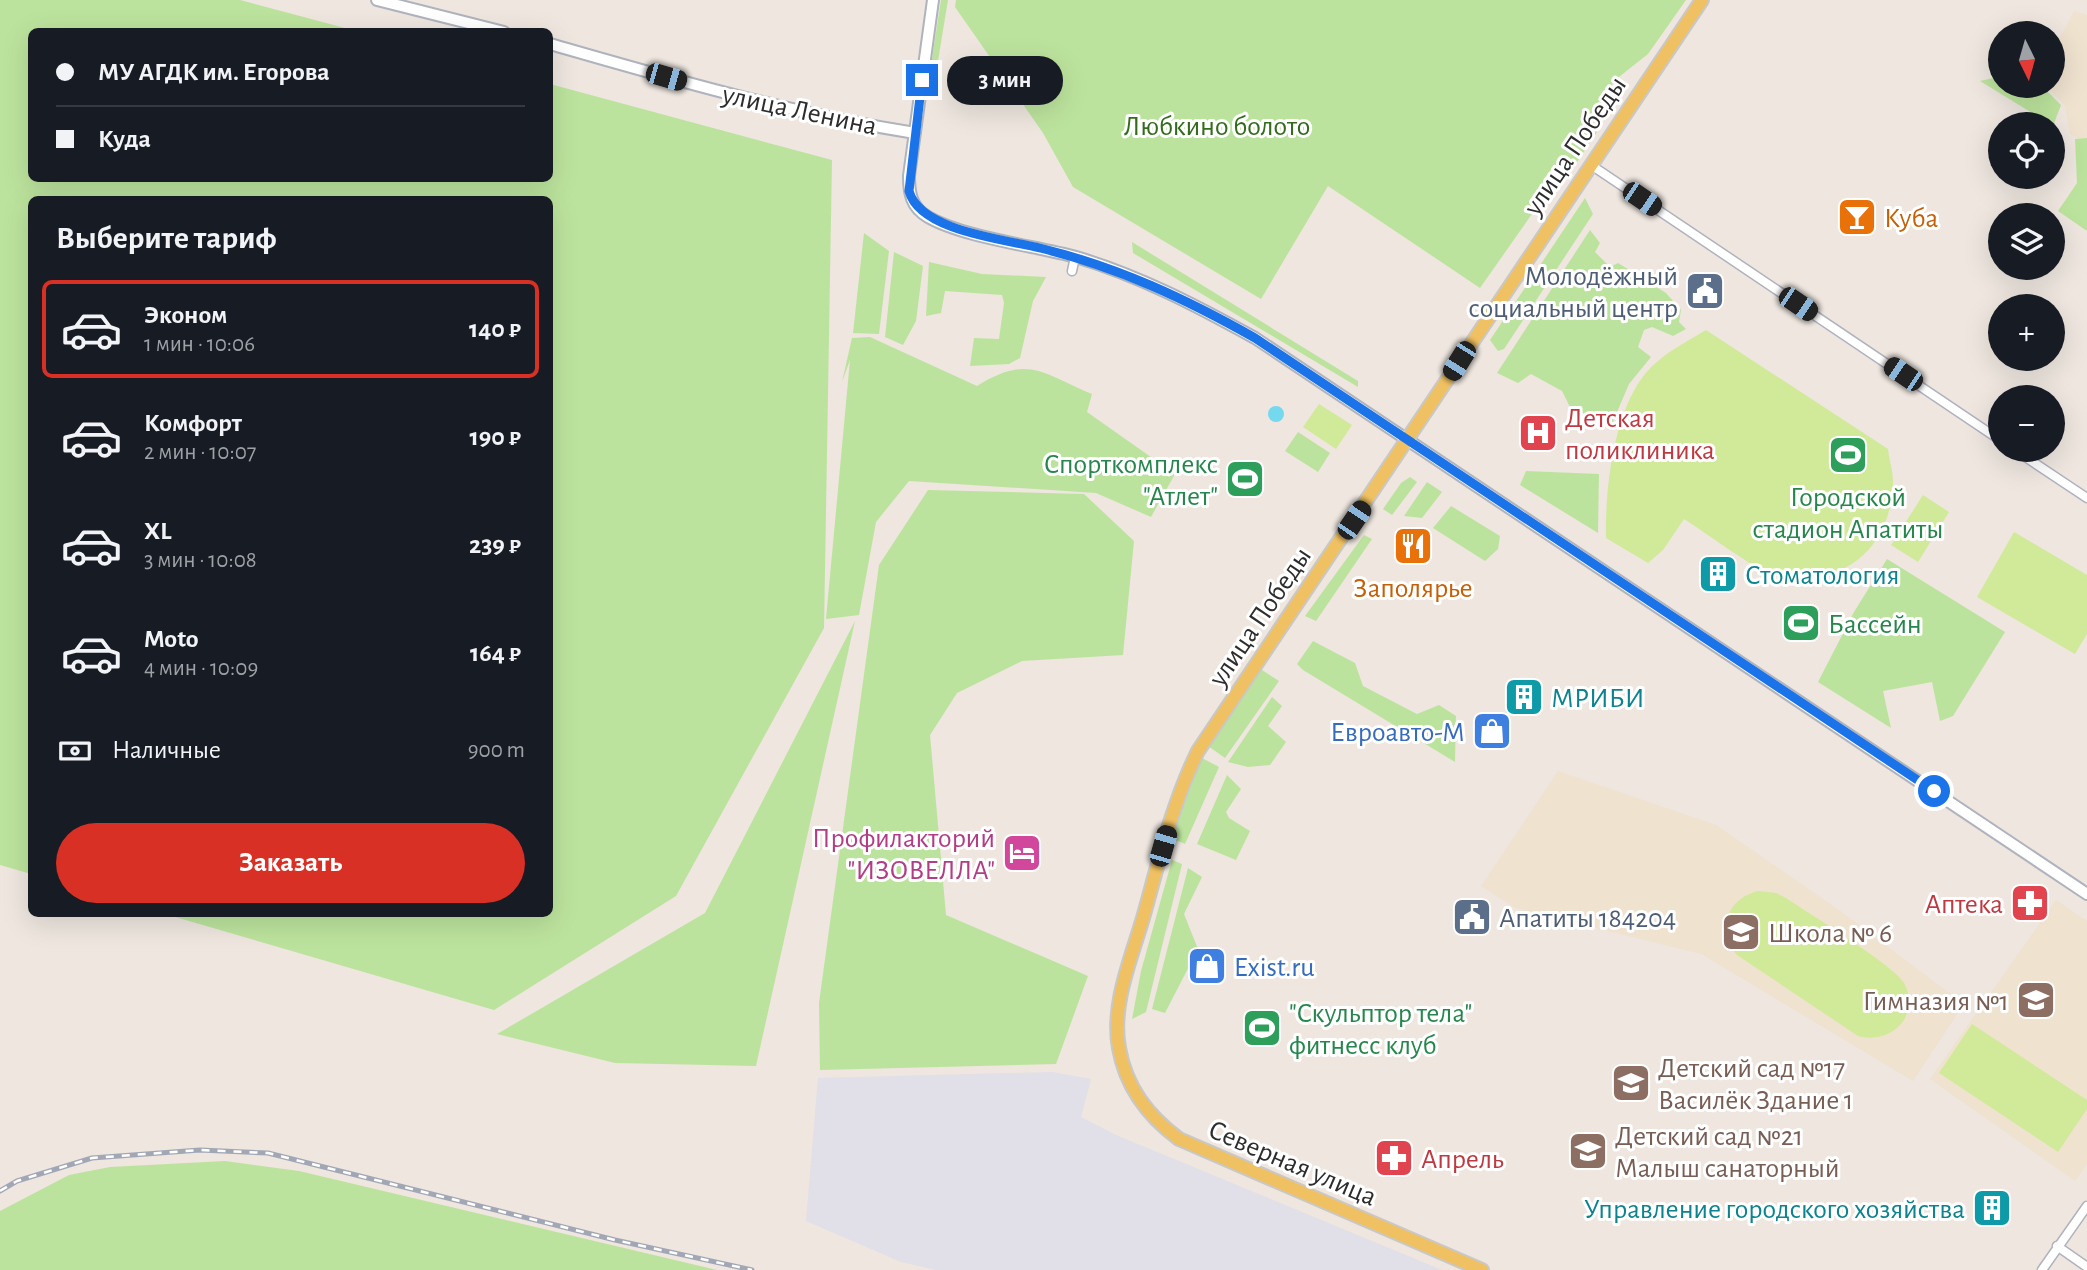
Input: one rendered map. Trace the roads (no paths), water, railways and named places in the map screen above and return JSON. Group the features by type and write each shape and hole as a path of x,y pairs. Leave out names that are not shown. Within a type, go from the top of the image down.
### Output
{"main road":[{"name":"улица Победы","path":"1121,1057 1117,1030 1123,989 1182,783 1212,729 1409,440 1702,0"},
{"name":"Северная улица","path":"1121,1057 1142,1104 1154,1120 1179,1139 1482,1270"}],"street":[{"path":"377,0 488,28"},
{"path":"915,133 933,0"},
{"name":"улица Ленина","path":"553,45 757,103 832,120 915,133 909,191 913,202 926,216 952,226 1074,257 1142,279 1255,338 2087,894"},
{"path":"1591,165 1988,432"},
{"path":"1072,271 1074,257"},
{"path":"2033,462 2087,498"},
{"path":"2042,1270 2087,1206"},
{"path":"2057,1246 2087,1267"}],"water":[{"path":"1273,406 1279,406 1284,414 1282,420 1273,422 1268,417 1268,411"}],"railway":[{"path":"0,1191 17,1181 92,1158 200,1150 268,1153 615,1240 752,1270"}],"place":[{"name":"Куба","path":"1857,217"},
{"name":"Молодёжный социальный центр","path":"1705,291"},
{"name":"Детская поликлиника","path":"1538,433"},
{"name":"Городской стадион Апатиты","path":"1848,455"},
{"name":"Спорткомплекс \"Атлет\"","path":"1245,479"},
{"name":"Заполярье","path":"1413,546"},
{"name":"Стоматология","path":"1718,574"},
{"name":"Бассейн","path":"1801,623"},
{"name":"МРИБИ","path":"1524,697"},
{"name":"Евроавто-М","path":"1492,731"},
{"name":"Профилакторий \"ИЗОВЕЛЛА\"","path":"1022,853"},
{"name":"Аптека","path":"2030,903"},
{"name":"Апатиты 184204","path":"1472,917"},
{"name":"Школа № 6","path":"1741,932"},
{"name":"Exist.ru","path":"1207,966"},
{"name":"Гимназия №1","path":"2036,1000"},
{"name":"\"Скульптор тела\" фитнесс клуб","path":"1262,1028"},
{"name":"Детский сад №17 Василёк Здание 1","path":"1631,1083"},
{"name":"Детский сад №21 Малыш санаторный","path":"1588,1151"},
{"name":"Апрель","path":"1394,1158"},
{"name":"Управление городского хозяйства","path":"1992,1208"}],"park label":[{"name":"Любкино болото","path":"1217,125"}]}
